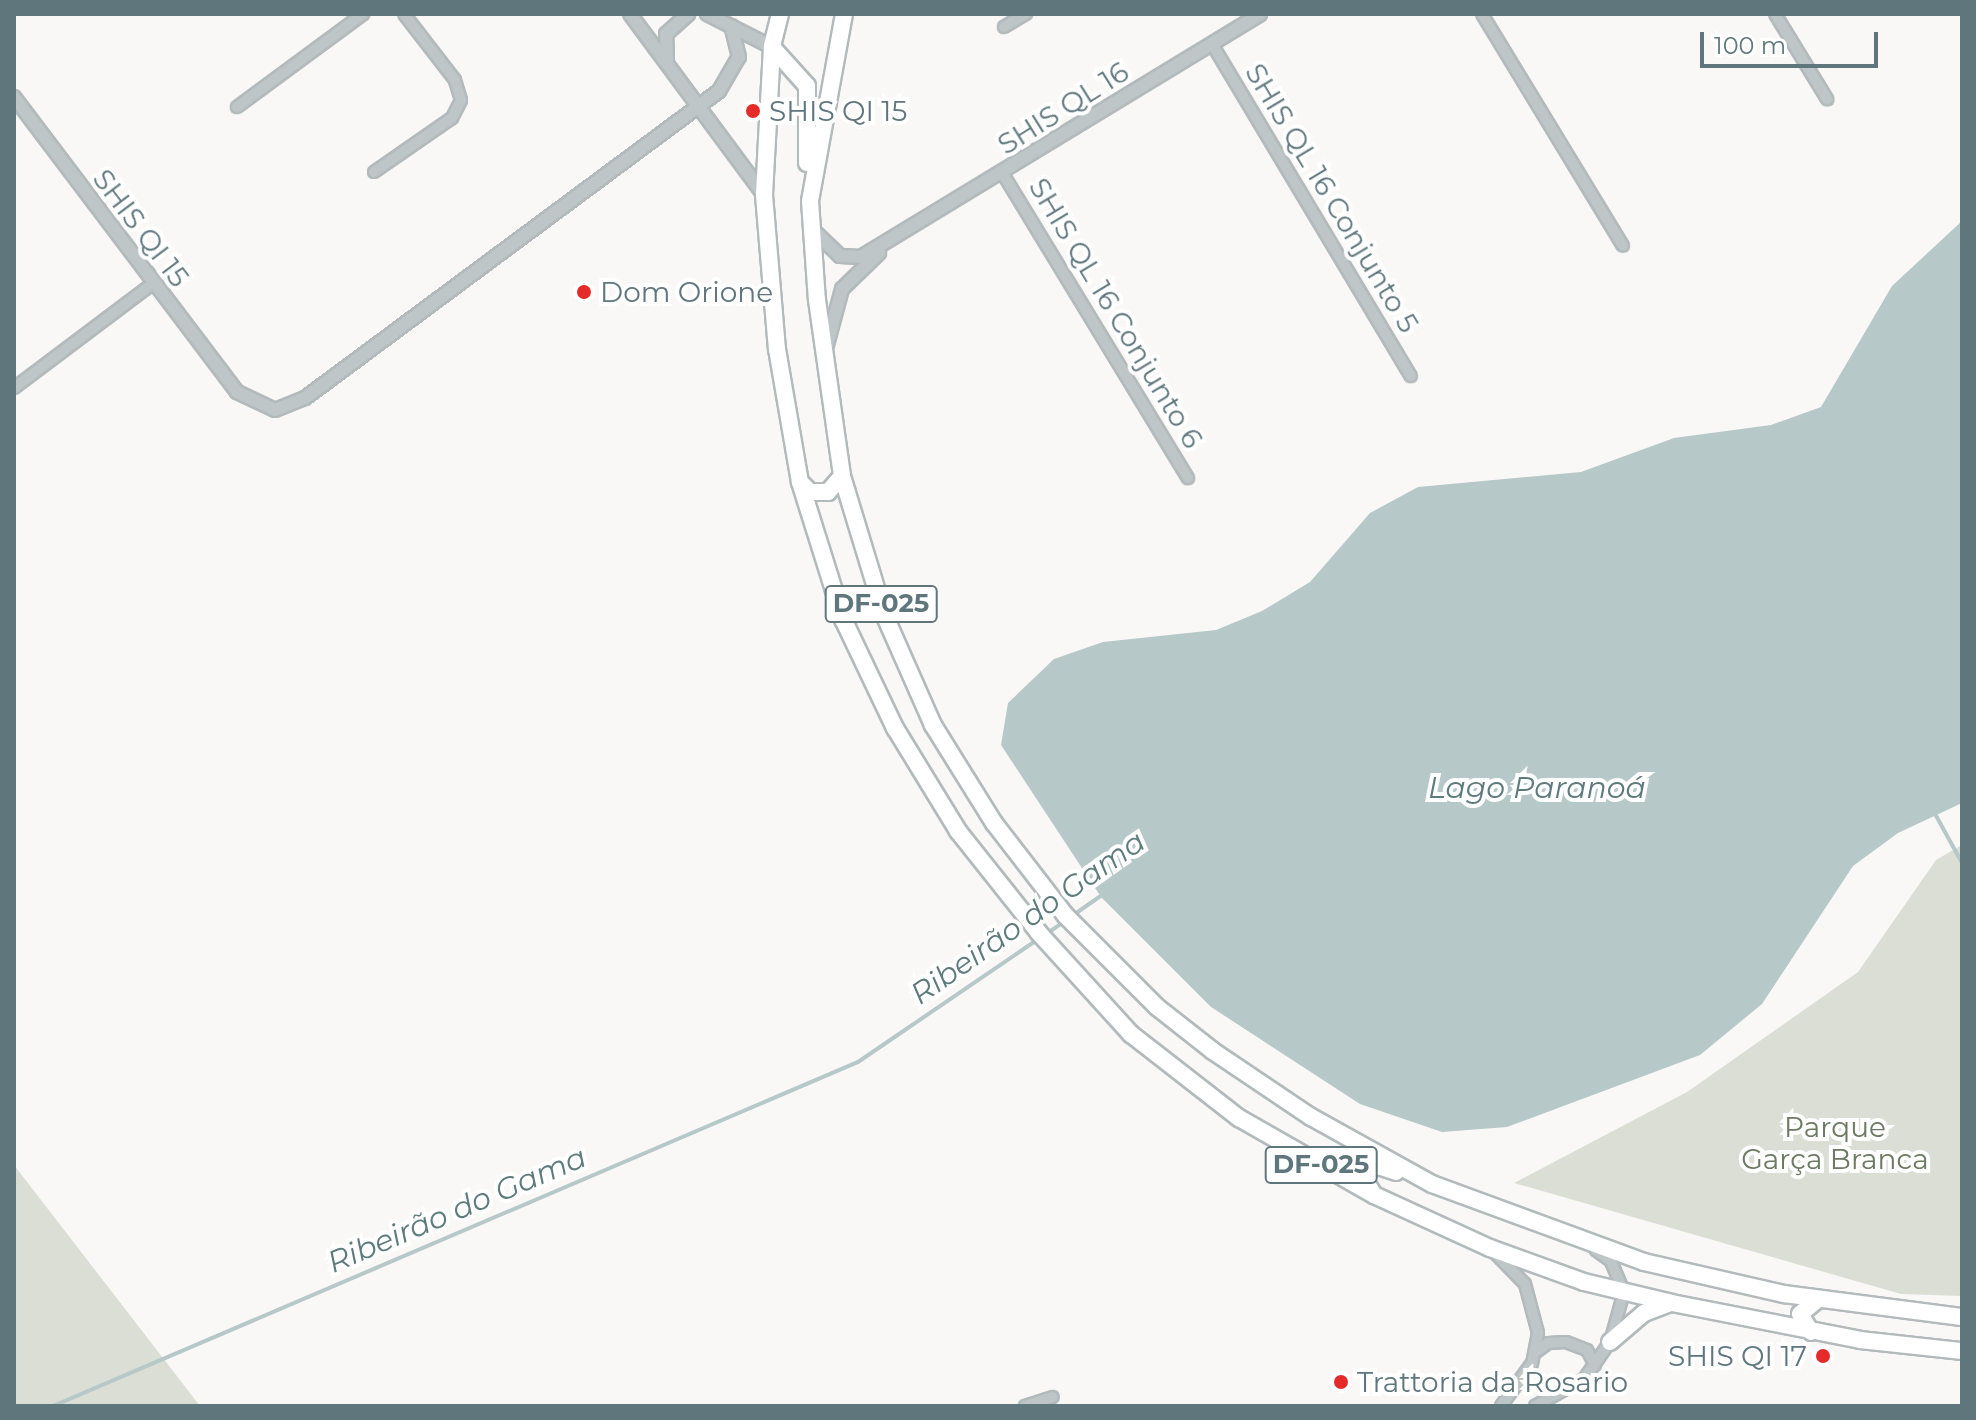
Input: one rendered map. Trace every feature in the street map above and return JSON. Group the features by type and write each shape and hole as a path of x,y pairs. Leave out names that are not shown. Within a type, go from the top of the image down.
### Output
{"main road":[{"name":"DF-025","path":"780,14 772,47 764,195 777,349 800,482 843,619 895,728 958,831 1065,962 1131,1034 1239,1118 1374,1195 1490,1248 1624,1292 1672,1303 1811,1332 1962,1351"},
{"name":"DF-025","path":"844,14 810,201 824,359 842,476 884,614 933,725 965,781 1048,896 1157,1007 1213,1051 1311,1117 1432,1184 1587,1245 1784,1294 1962,1317"},
{"path":"772,47 801,75 810,97 810,201"},
{"path":"800,482 810,492 828,492 842,476"},
{"path":"1374,1195 1364,1178 1371,1167 1432,1184"},
{"path":"1773,1324 1789,1316 1784,1294"},
{"path":"1811,1332 1800,1314 1817,1300"},
{"path":"1610,1342 1644,1313 1672,1303"}],"street":[{"path":"237,107 363,14"},
{"path":"374,172 452,118 461,100 455,80 404,14"},
{"path":"630,14 700,103 764,195"},
{"path":"668,63 666,34 688,14"},
{"path":"707,14 772,47"},
{"path":"1004,27 1026,14"},
{"name":"SHIS QL 16","path":"812,228 834,252 850,259 890,243 1260,14"},
{"path":"1482,14 1623,246"},
{"path":"1775,14 1827,99"},
{"name":"SHIS QI 15","path":"14,97 152,284 237,392 261,408 283,409 305,398 726,84 737,69 739,47 731,26"},
{"name":"SHIS QL 16 Conjunto 5","path":"1212,44 1411,376"},
{"name":"SHIS QL 16 Conjunto 6","path":"1003,174 1188,478"},
{"name":"SHIS QL 16","path":"824,359 842,289 890,243"},
{"path":"14,388 152,284"},
{"path":"1535,1406 1565,1392 1595,1365 1610,1342 1624,1292 1611,1261 1587,1245"},
{"path":"1490,1248 1531,1297 1537,1314 1536,1352 1519,1387 1501,1406"},
{"path":"1536,1352 1548,1343 1566,1342 1587,1350 1595,1365"},
{"path":"1025,1406 1053,1397"}],"green space":[{"name":"Parque Garça Branca","path":"1962,845 1962,1296 1901,1294 1514,1183 1687,1092 1858,972 1936,860"},
{"path":"14,1165 200,1406 14,1406"}],"water":[{"name":"Lago Paranoá","path":"1962,221 1962,803 1898,833 1853,866 1762,1004 1700,1055 1507,1127 1442,1132 1360,1104 1211,1007 1101,897 1001,745 1008,703 1054,659 1103,642 1216,630 1262,611 1310,582 1370,513 1418,487 1581,472 1674,438 1771,425 1821,407 1892,286"}],"waterway":[{"path":"1934,812 1962,863"},
{"name":"Ribeirão do Gama","path":"1072,916 1104,894"},
{"name":"Ribeirão do Gama","path":"1046,934 1065,921"},
{"name":"Ribeirão do Gama","path":"53,1406 858,1062 1038,939"}],"place":[{"name":"SHIS QI 15","path":"753,111"},
{"name":"Dom Orione","path":"584,292"},
{"name":"SHIS QI 17","path":"1823,1356"},
{"name":"Trattoria da Rosario","path":"1341,1382"}]}
